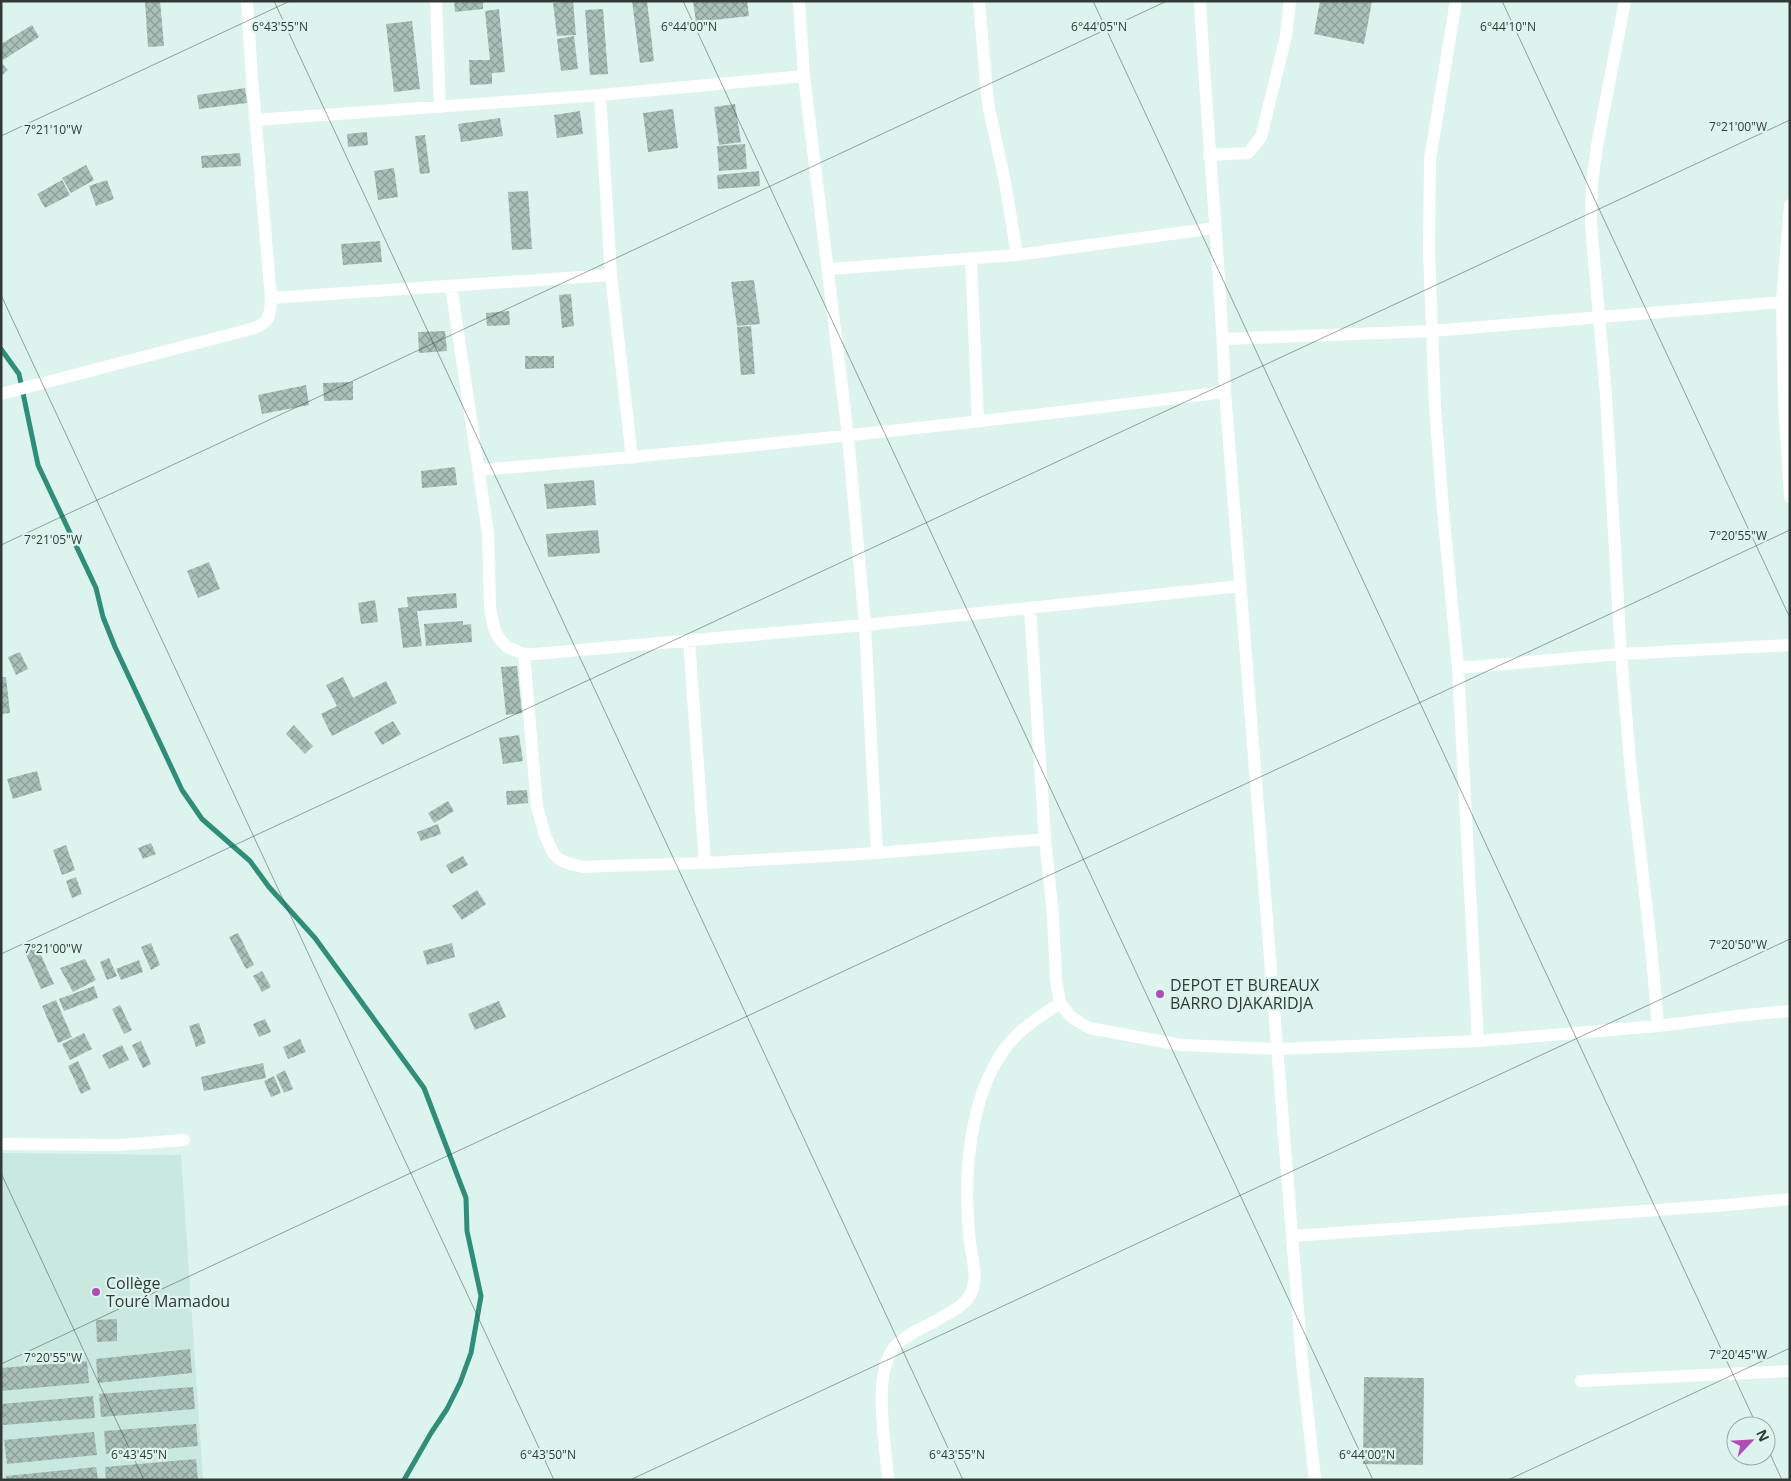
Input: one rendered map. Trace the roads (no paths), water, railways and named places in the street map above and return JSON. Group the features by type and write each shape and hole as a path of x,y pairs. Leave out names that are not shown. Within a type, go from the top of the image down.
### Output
{"street":[{"path":"1,394 260,326 268,320 271,298 255,120 247,1"},
{"path":"436,1 440,108"},
{"path":"799,1 804,76 829,268 848,436 865,624 877,853"},
{"path":"979,1 988,104 1005,182 1017,254"},
{"path":"1200,1 1225,392 1302,1361 1315,1480"},
{"path":"1209,155 1248,153 1261,137 1286,36 1290,1"},
{"path":"1456,1 1430,159 1429,251 1435,408 1458,668 1478,1041"},
{"path":"1625,1 1592,182 1591,225 1606,395 1621,654 1631,773 1651,946 1658,1026"},
{"path":"255,120 440,108 804,76"},
{"path":"600,95 611,275 632,458"},
{"path":"1790,205 1782,302 1784,400 1790,497"},
{"path":"829,268 1017,254 1215,228"},
{"path":"971,258 978,422"},
{"path":"271,298 611,275"},
{"path":"451,286 488,533 490,608 498,637 507,647 524,654 865,624 1241,586"},
{"path":"1223,339 1432,331 1782,302"},
{"path":"479,470 632,458 848,436 1225,392"},
{"path":"1030,608 1056,980 1060,1003 1071,1017 1089,1028 1182,1045 1278,1050 1478,1041 1658,1026 1790,1011"},
{"path":"689,640 705,863"},
{"path":"1458,668 1621,654 1790,645"},
{"path":"524,654 537,807 545,835 553,852 560,860 583,867 705,863 877,853 1045,839"},
{"path":"888,1480 882,1396 888,1358 894,1348 907,1337 965,1303 973,1287 975,1274 968,1223 967,1170 971,1135 981,1096 1004,1051 1016,1036 1034,1020 1060,1003"},
{"path":"1,1144 119,1145 184,1140"},
{"path":"1293,1236 1790,1199"},
{"path":"1581,1381 1790,1371"}],"waterway":[{"path":"1,349 19,374 38,465 96,588 103,617 115,647 182,790 202,819 250,861 269,887 315,938 424,1088 466,1198 467,1231 481,1296 471,1353 460,1383 447,1409 404,1480"}],"place":[{"name":"DEPOT ET BUREAUX BARRO DJAKARIDJA","path":"1160,994"},
{"name":"Collège Touré Mamadou","path":"96,1292"}]}
